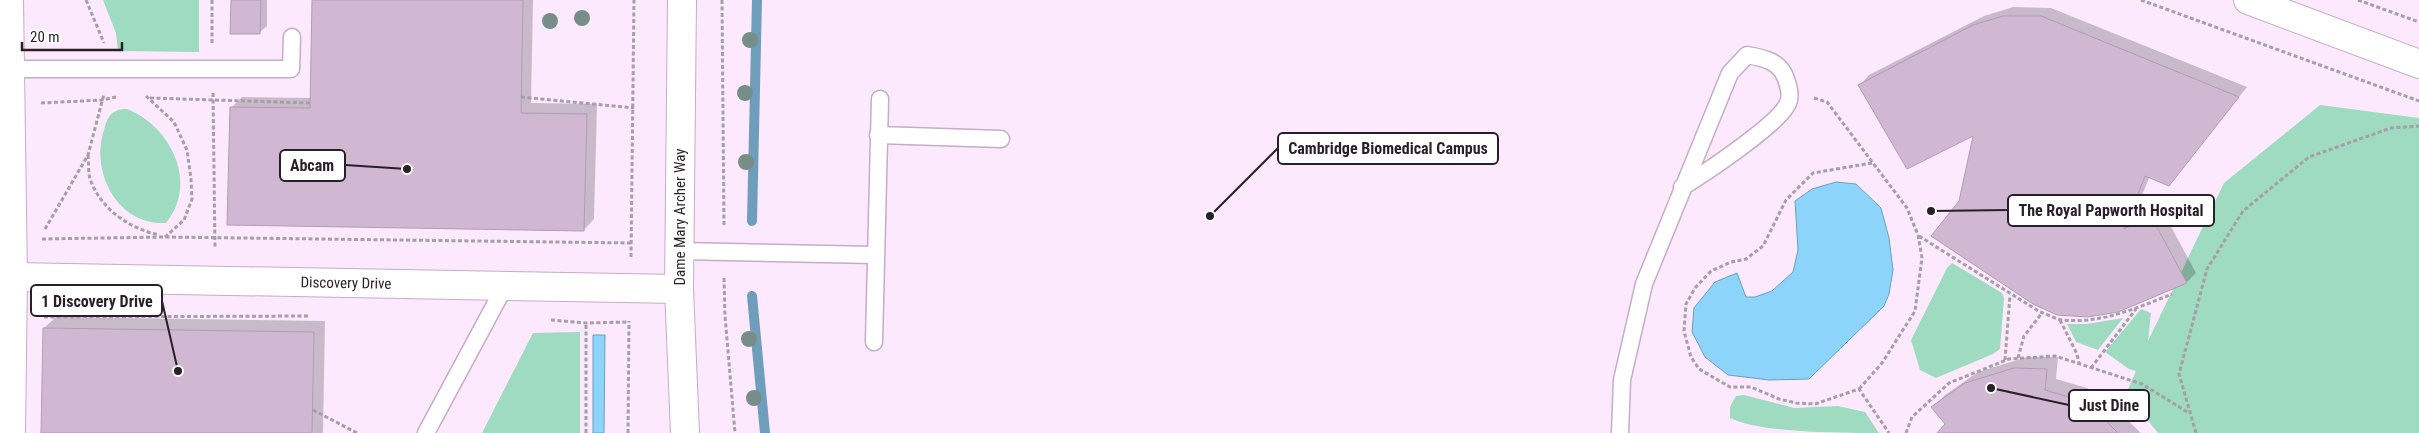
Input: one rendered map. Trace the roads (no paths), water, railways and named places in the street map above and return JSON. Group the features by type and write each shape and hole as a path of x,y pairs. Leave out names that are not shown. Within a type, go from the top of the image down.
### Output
{"street":[{"path":"9,0 13,276 11,433"},
{"name":"Dame Mary Archer Way","path":"682,0 679,289 685,433"},
{"path":"2248,0 2282,6 2419,64"},
{"name":"Discovery Drive","path":"13,276 679,289"}],"lane":[{"path":"9,69 291,69 292,37"},
{"path":"1620,433 1622,380 1644,284 1682,187 1730,73 1747,55 1768,58 1784,72 1790,90 1788,104 1776,119 1708,171 1682,187"},
{"path":"874,342 874,255 880,99"},
{"path":"878,134 1001,139"},
{"path":"680,251 874,255"},
{"path":"426,433 505,286"}],"water":[{"path":"1836,182 1856,184 1881,208 1889,238 1893,270 1889,294 1884,306 1809,379 1769,380 1728,375 1705,357 1692,332 1694,308 1715,282 1737,273 1746,297 1755,297 1772,291 1793,272 1798,250 1795,201 1812,189"},
{"path":"593,335 605,335 604,433 593,433"}],"waterway":[{"path":"752,221 757,0"},
{"path":"752,296 765,433"}],"place":[{"name":"Abcam","path":"407,169"},
{"name":"The Royal Papworth Hospital","path":"1931,211"},
{"name":"Cambridge Biomedical Campus","path":"1210,216"},
{"name":"1 Discovery Drive","path":"178,371"},
{"name":"Just Dine","path":"1991,388"}]}
